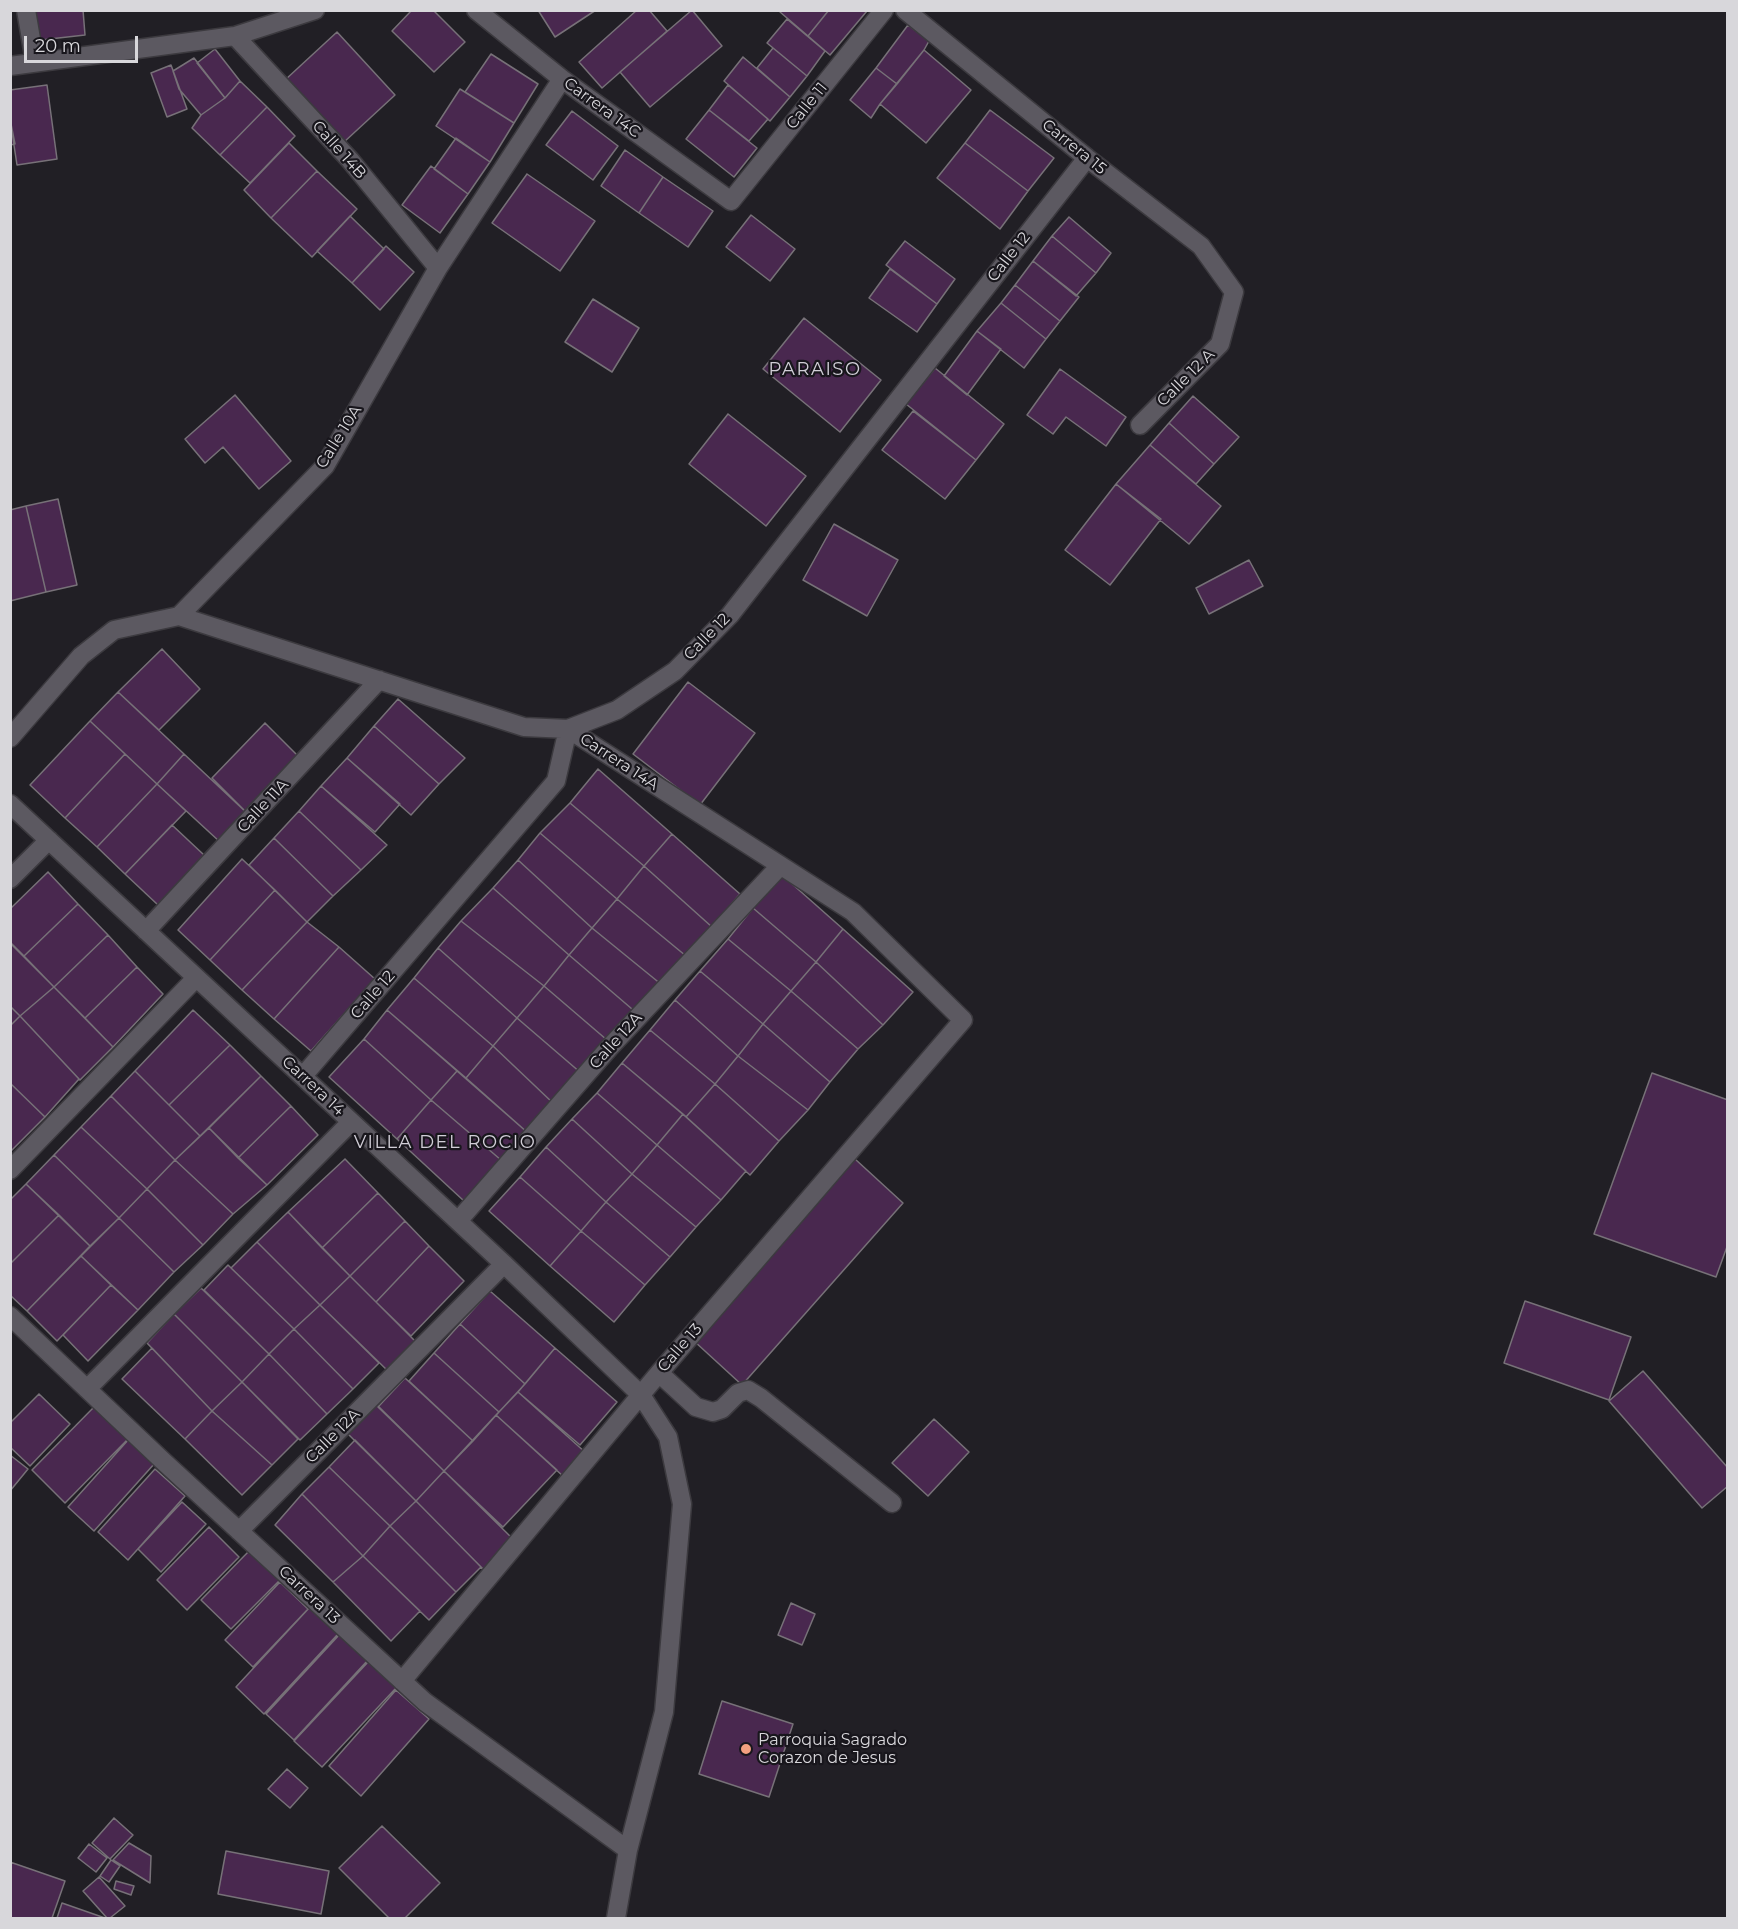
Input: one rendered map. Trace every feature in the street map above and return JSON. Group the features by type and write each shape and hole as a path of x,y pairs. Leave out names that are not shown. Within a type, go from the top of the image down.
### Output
{"street":[{"path":"26,10 35,62"},
{"path":"10,66 235,36 315,10"},
{"name":"Carrera 14C","path":"476,10 562,79 731,201"},
{"name":"Calle 11","path":"731,201 884,10"},
{"name":"Carrera 15","path":"905,10 1087,158 1202,246 1234,292"},
{"name":"Calle 14B","path":"235,36 350,160 438,268"},
{"name":"Calle 10A","path":"179,616 325,466 438,268 562,79"},
{"name":"Calle 12","path":"303,1076 556,781 568,729 617,710 675,671 730,615 1087,158"},
{"name":"Calle 12 A","path":"1140,425 1220,344 1234,292"},
{"path":"10,738 81,656 114,630 179,616"},
{"name":"Carrera 14A","path":"179,616 524,727 568,729 853,912 963,1020"},
{"name":"Calle 11A","path":"146,931 379,681"},
{"name":"Carrera 14","path":"10,804 504,1264 641,1395 668,1437 681,1504 664,1712 628,1850 616,1918"},
{"path":"10,879 49,840"},
{"name":"Calle 12A","path":"458,1221 609,1048 780,866"},
{"path":"10,1170 196,978"},
{"name":"Calle 13","path":"402,1681 659,1373 963,1020"},
{"path":"87,1389 351,1122"},
{"name":"Calle 12A","path":"239,1531 504,1264"},
{"name":"Carrera 13","path":"10,1316 402,1681 434,1708 628,1850"},
{"path":"659,1373 696,1407 713,1412 722,1409 738,1393 748,1390 892,1503"}],"building":[{"path":"30,10 83,10 85,35 32,41"},
{"path":"412,10 433,10 465,42 434,72 392,31"},
{"path":"538,10 596,10 555,37"},
{"path":"637,10 649,10 667,31 602,88 579,62"},
{"path":"692,10 722,46 650,107 620,72"},
{"path":"782,10 829,10 808,36 780,12"},
{"path":"829,10 867,11 830,55 808,36"},
{"path":"787,19 825,51 807,76 767,43"},
{"path":"908,25 929,41 897,84 876,68"},
{"path":"337,32 395,95 343,143 285,80"},
{"path":"773,48 807,76 790,97 757,68"},
{"path":"215,49 240,81 225,98 197,63"},
{"path":"924,50 971,90 926,143 880,104"},
{"path":"491,54 538,84 514,123 465,92"},
{"path":"743,57 790,97 770,121 724,81"},
{"path":"194,58 225,98 201,115 179,89 173,71"},
{"path":"171,65 187,109 167,117 151,73"},
{"path":"876,68 897,84 871,118 850,100"},
{"path":"240,81 267,107 220,155 192,128 201,115 225,98"},
{"path":"47,85 57,159 17,165 10,119 10,90"},
{"path":"728,85 768,119 749,141 709,110"},
{"path":"460,89 514,123 490,162 436,126"},
{"path":"267,107 295,136 250,183 220,155"},
{"path":"709,110 757,148 734,177 686,139"},
{"path":"990,110 1054,158 1028,191 965,143"},
{"path":"572,111 618,146 593,180 546,145"},
{"path":"10,119 15,144 10,145"},
{"path":"456,138 490,162 468,194 434,169"},
{"path":"289,143 317,171 271,218 244,190"},
{"path":"965,143 1028,191 1000,229 937,178"},
{"path":"625,150 663,177 639,213 601,186"},
{"path":"431,166 468,194 440,233 402,205"},
{"path":"317,171 357,209 312,257 271,218"},
{"path":"527,174 595,221 560,271 492,223"},
{"path":"663,177 713,211 688,247 639,213"},
{"path":"751,215 795,249 770,281 726,247"},
{"path":"350,216 384,249 352,283 317,251"},
{"path":"1069,217 1111,253 1096,273 1052,236"},
{"path":"1052,236 1096,273 1076,296 1033,261"},
{"path":"905,241 955,279 937,304 886,265"},
{"path":"386,246 414,272 380,310 352,283"},
{"path":"1033,261 1079,297 1060,321 1015,285"},
{"path":"890,269 937,304 917,332 869,298"},
{"path":"1015,285 1060,321 1046,339 1001,303"},
{"path":"593,299 639,328 612,372 565,342"},
{"path":"1001,303 1046,339 1024,368 977,331"},
{"path":"804,318 881,380 840,432 763,369"},
{"path":"977,331 1001,349 967,395 944,376"},
{"path":"935,368 1004,424 976,460 906,404"},
{"path":"1060,369 1126,417 1106,446 1066,417 1053,434 1027,415"},
{"path":"235,395 291,461 259,489 223,447 205,463 185,439"},
{"path":"1193,396 1239,437 1214,464 1169,423"},
{"path":"913,411 976,460 945,499 882,450"},
{"path":"728,414 806,476 766,526 689,464"},
{"path":"1169,423 1214,464 1196,484 1150,445"},
{"path":"1150,445 1221,506 1189,544 1116,484"},
{"path":"1116,484 1161,519 1110,585 1065,550"},
{"path":"58,499 77,585 46,592 26,506"},
{"path":"26,506 46,592 10,601 10,510"},
{"path":"834,524 898,560 867,616 803,580"},
{"path":"1249,560 1263,586 1209,614 1196,588"},
{"path":"162,649 200,689 159,730 118,692"},
{"path":"688,682 755,733 700,805 633,754"},
{"path":"118,692 184,754 157,784 90,721"},
{"path":"398,699 465,758 439,784 374,726"},
{"path":"90,721 125,754 65,818 30,785"},
{"path":"265,723 301,759 248,814 212,778"},
{"path":"374,726 439,784 411,815 347,758"},
{"path":"125,754 157,784 97,847 65,818"},
{"path":"184,754 248,814 220,842 157,784"},
{"path":"347,758 400,804 375,832 321,786"},
{"path":"598,769 672,834 644,866 570,803"},
{"path":"157,784 186,811 125,874 97,847"},
{"path":"321,786 387,845 361,870 299,811"},
{"path":"570,803 644,866 617,899 540,833"},
{"path":"299,811 361,870 333,896 274,838"},
{"path":"172,825 204,855 158,905 125,874"},
{"path":"540,833 617,899 592,928 518,860"},
{"path":"672,834 740,894 712,927 644,866"},
{"path":"274,838 333,896 307,922 249,865"},
{"path":"242,859 275,890 210,960 178,930"},
{"path":"518,860 592,928 569,955 493,888"},
{"path":"644,866 712,927 686,956 617,899"},
{"path":"48,872 78,904 24,956 10,942 10,909"},
{"path":"782,875 843,929 816,962 753,908"},
{"path":"493,888 569,955 544,986 461,921"},
{"path":"275,890 307,922 242,990 210,960"},
{"path":"617,899 686,956 662,985 592,928"},
{"path":"78,904 108,935 54,987 24,956"},
{"path":"753,908 816,962 791,991 728,939"},
{"path":"461,921 544,986 517,1018 438,948"},
{"path":"307,922 339,947 274,1019 242,990"},
{"path":"592,928 662,985 639,1015 569,955"},
{"path":"843,929 913,992 883,1025 816,962"},
{"path":"108,935 137,967 85,1018 54,987"},
{"path":"728,939 791,991 763,1024 700,971"},
{"path":"10,943 54,987 20,1016 10,1006"},
{"path":"339,947 375,979 311,1051 274,1019"},
{"path":"438,948 517,1018 493,1046 414,978"},
{"path":"569,955 639,1015 614,1046 544,986"},
{"path":"816,962 883,1025 858,1049 791,991"},
{"path":"137,967 163,994 113,1047 85,1018"},
{"path":"700,971 763,1024 738,1056 675,1000"},
{"path":"414,978 493,1046 466,1078 387,1010"},
{"path":"544,986 614,1046 581,1073 517,1018"},
{"path":"54,987 113,1047 80,1080 20,1016"},
{"path":"791,991 858,1049 830,1082 763,1024"},
{"path":"675,1000 738,1056 715,1084 650,1030"},
{"path":"10,1006 20,1016 10,1026"},
{"path":"193,1010 230,1045 169,1105 135,1071"},
{"path":"387,1010 457,1071 431,1100 364,1039"},
{"path":"20,1016 79,1079 45,1117 10,1083 10,1026"},
{"path":"517,1018 581,1073 554,1104 493,1046"},
{"path":"763,1024 830,1082 808,1110 738,1056"},
{"path":"650,1030 715,1084 686,1117 622,1063"},
{"path":"364,1039 431,1100 397,1139 329,1077"},
{"path":"230,1045 261,1076 200,1136 169,1105"},
{"path":"493,1046 554,1104 528,1133 466,1078"},
{"path":"738,1056 808,1110 779,1141 715,1084"},
{"path":"622,1063 683,1114 657,1145 597,1093"},
{"path":"135,1071 200,1136 175,1160 111,1096"},
{"path":"457,1071 528,1133 501,1160 431,1100"},
{"path":"1652,1073 1728,1100 1728,1244 1716,1277 1594,1234"},
{"path":"261,1076 291,1106 238,1158 209,1128"},
{"path":"10,1083 45,1117 10,1152"},
{"path":"715,1084 779,1141 750,1175 686,1117"},
{"path":"597,1093 657,1145 632,1174 572,1119"},
{"path":"111,1096 175,1160 147,1189 81,1127"},
{"path":"431,1100 501,1160 464,1201 397,1139"},
{"path":"291,1106 318,1135 267,1185 238,1158"},
{"path":"683,1114 746,1171 721,1200 657,1145"},
{"path":"572,1119 632,1174 606,1202 546,1147"},
{"path":"81,1127 147,1189 119,1218 54,1155"},
{"path":"209,1128 267,1185 233,1214 175,1160"},
{"path":"657,1145 721,1200 696,1227 632,1174"},
{"path":"546,1147 606,1202 581,1231 520,1177"},
{"path":"54,1155 119,1218 90,1246 26,1184"},
{"path":"345,1159 378,1193 322,1248 288,1212"},
{"path":"855,1159 903,1203 742,1385 694,1341"},
{"path":"175,1160 233,1214 203,1245 147,1189"},
{"path":"632,1174 696,1227 670,1257 606,1202"},
{"path":"520,1177 581,1231 550,1266 489,1211"},
{"path":"26,1184 59,1215 10,1264 10,1200"},
{"path":"147,1189 203,1245 174,1272 119,1218"},
{"path":"378,1193 405,1221 350,1276 322,1248"},
{"path":"606,1202 670,1257 645,1285 581,1231"},
{"path":"288,1212 350,1276 320,1305 257,1242"},
{"path":"59,1215 90,1246 27,1311 10,1295 10,1264"},
{"path":"119,1218 174,1272 138,1310 81,1256"},
{"path":"405,1221 429,1246 376,1302 350,1276"},
{"path":"581,1231 645,1285 614,1322 550,1266"},
{"path":"257,1242 320,1305 294,1329 231,1268"},
{"path":"429,1246 464,1281 411,1336 376,1302"},
{"path":"81,1256 111,1285 57,1341 27,1311"},
{"path":"228,1265 294,1329 269,1354 204,1290"},
{"path":"350,1276 417,1343 389,1372 320,1305"},
{"path":"111,1285 138,1310 88,1361 63,1335"},
{"path":"201,1288 269,1354 242,1382 174,1314"},
{"path":"490,1291 555,1348 525,1384 460,1324"},
{"path":"1525,1301 1631,1337 1609,1400 1504,1363"},
{"path":"320,1305 379,1363 353,1389 294,1329"},
{"path":"174,1314 242,1382 212,1411 147,1343"},
{"path":"460,1324 525,1384 499,1412 434,1353"},
{"path":"294,1329 353,1389 327,1414 269,1354"},
{"path":"152,1348 212,1411 185,1439 122,1379"},
{"path":"555,1348 617,1402 580,1445 518,1392"},
{"path":"434,1353 499,1412 473,1441 409,1381"},
{"path":"269,1354 327,1414 300,1440 242,1382"},
{"path":"1643,1371 1728,1468 1728,1486 1702,1508 1609,1401"},
{"path":"405,1378 473,1441 444,1471 378,1407"},
{"path":"242,1382 298,1439 272,1465 212,1411"},
{"path":"518,1392 586,1453 564,1477 496,1415"},
{"path":"39,1394 70,1424 30,1466 10,1447 10,1423"},
{"path":"376,1404 444,1471 416,1501 348,1434"},
{"path":"95,1406 128,1439 65,1503 32,1470"},
{"path":"212,1411 272,1465 242,1495 185,1439"},
{"path":"496,1415 557,1470 503,1527 444,1471"},
{"path":"934,1419 969,1452 928,1496 892,1463"},
{"path":"129,1439 155,1463 94,1531 68,1507"},
{"path":"355,1440 416,1501 390,1526 329,1467"},
{"path":"10,1455 28,1469 10,1491"},
{"path":"329,1467 390,1526 363,1556 302,1494"},
{"path":"155,1469 185,1496 128,1560 98,1532"},
{"path":"444,1471 516,1542 486,1572 416,1501"},
{"path":"302,1494 363,1556 333,1582 275,1525"},
{"path":"416,1501 481,1567 456,1592 390,1526"},
{"path":"182,1502 206,1524 161,1572 138,1549"},
{"path":"390,1526 456,1592 429,1620 363,1556"},
{"path":"209,1527 239,1557 187,1610 157,1580"},
{"path":"250,1550 280,1580 231,1629 201,1600"},
{"path":"363,1556 420,1611 391,1641 333,1582"},
{"path":"280,1582 308,1609 253,1667 225,1640"},
{"path":"791,1603 815,1614 802,1645 778,1635"},
{"path":"310,1607 338,1634 264,1714 236,1687"},
{"path":"340,1634 368,1660 294,1740 266,1714"},
{"path":"369,1661 396,1688 322,1767 294,1741"},
{"path":"396,1690 429,1719 361,1796 329,1766"},
{"name":"Parroquia Sagrado Corazon de Jesus","path":"722,1701 793,1724 769,1797 699,1774"},
{"path":"287,1769 308,1788 290,1808 268,1789"},
{"path":"114,1818 133,1835 110,1859 92,1843"},
{"path":"382,1826 440,1883 405,1918 389,1918 339,1868"},
{"path":"129,1843 151,1856 150,1883 113,1860"},
{"path":"89,1844 107,1858 96,1872 78,1858"},
{"path":"226,1851 329,1871 321,1914 218,1894"},
{"path":"111,1860 120,1866 109,1882 100,1876"},
{"path":"10,1862 65,1881 52,1918 10,1918"},
{"path":"99,1877 125,1906 110,1918 107,1918 83,1891"},
{"path":"116,1881 134,1886 131,1895 114,1889"},
{"path":"62,1903 105,1918 57,1918"}],"place":[{"name":"Parroquia Sagrado Corazon de Jesus","path":"746,1749"}],"district":[{"name":"PARAISO","path":"815,370"},
{"name":"VILLA DEL ROCIO","path":"445,1143"}]}
